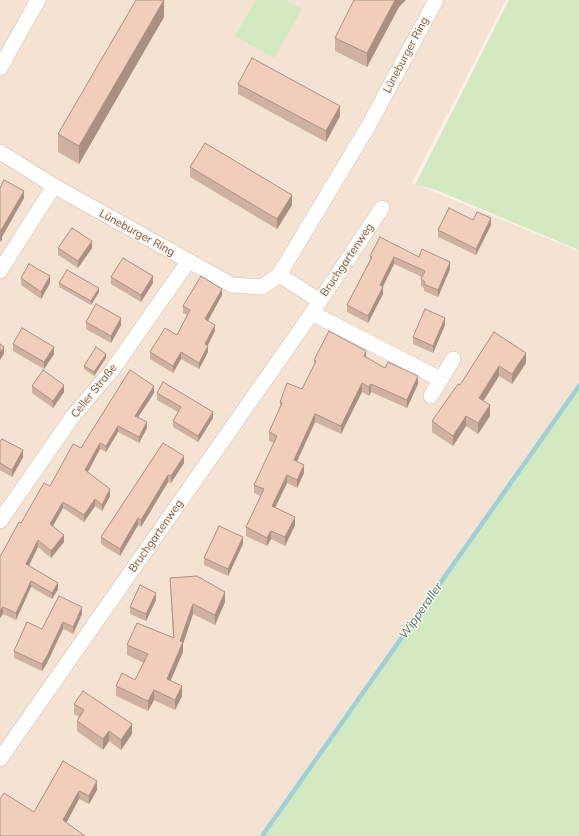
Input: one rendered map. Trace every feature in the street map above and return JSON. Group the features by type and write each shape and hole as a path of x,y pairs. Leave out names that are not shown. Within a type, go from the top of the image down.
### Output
{"street":[{"path":"0,68 38,0"},
{"name":"Lüneburger Ring","path":"0,152 54,186 188,262 232,285 262,287 279,275 369,125 436,0"},
{"path":"0,271 54,186"},
{"name":"Bruchgartenweg","path":"2,753 316,307 382,208"},
{"name":"Celler Straße","path":"0,521 73,416 113,370 188,262"},
{"path":"279,275 316,307 440,379"},
{"path":"431,396 453,359"}],"shaded area":[{"path":"0,0 506,0 412,183 579,251 579,387 265,836 0,836"}],"green space":[{"path":"256,0 286,0 302,9 274,58 235,36"},
{"path":"509,0 579,0 579,250 434,189 415,185"},
{"path":"579,383 579,836 262,836 502,492"}],"building":[{"path":"136,0 164,0 79,146 58,134"},
{"path":"354,0 395,0 367,53 335,38"},
{"path":"252,58 340,106 326,131 238,84"},
{"path":"205,143 292,195 277,219 190,167"},
{"path":"4,180 24,191 0,232 0,188"},
{"path":"449,208 473,220 477,212 491,218 476,249 438,230"},
{"path":"72,228 92,241 78,261 58,248"},
{"path":"380,237 419,257 422,249 450,262 438,290 424,284 425,282 421,279 425,271 394,257 380,285 383,287 368,316 347,305 372,257 370,256"},
{"path":"123,258 153,276 141,295 111,277"},
{"path":"29,264 50,276 41,292 21,278"},
{"path":"67,270 99,288 91,301 59,283"},
{"path":"201,276 222,289 205,319 215,325 205,344 208,346 199,363 181,352 173,366 150,352 165,328 177,335 190,310 183,306"},
{"path":"96,304 121,318 111,336 86,322"},
{"path":"425,309 445,318 433,346 413,337"},
{"path":"22,328 54,347 44,362 13,344"},
{"path":"329,331 366,351 364,356 385,368 388,362 418,376 407,400 371,384 369,387 362,383 341,426 315,414 294,460 304,465 297,480 287,475 272,506 295,517 285,537 271,531 267,538 246,527 264,489 254,485 277,436 269,432 282,403 280,402 287,383 302,389 316,361 314,360"},
{"path":"494,332 526,353 512,374 499,366 479,398 490,405 478,423 466,416 453,436 432,421 458,384 460,385"},
{"path":"0,344 4,347 0,353"},
{"path":"96,347 106,354 94,372 84,366"},
{"path":"43,370 64,385 53,401 32,386"},
{"path":"130,370 154,386 135,416 147,422 139,437 118,426 106,446 100,443 85,470 110,489 102,505 95,499 84,515 63,502 50,524 64,535 51,551 38,540 26,564 58,583 52,593 31,581 16,613 3,607 0,611 0,557 19,522 21,523 44,483 50,486 73,444 81,448"},
{"path":"163,382 213,412 198,436 173,421 181,407 157,393"},
{"path":"2,439 23,450 12,470 0,463 0,442"},
{"path":"163,443 184,456 171,476 168,475 141,520 138,518 120,549 101,537"},
{"path":"219,526 243,537 228,569 204,558"},
{"path":"197,576 225,592 215,615 193,604 180,641 183,642 167,679 182,686 175,700 154,690 148,701 116,686 122,673 135,680 148,654 127,645 137,623 174,638 170,578"},
{"path":"140,585 156,593 146,614 130,607"},
{"path":"59,596 82,607 73,627 63,622 42,664 14,651 27,622 42,629"},
{"path":"83,691 132,724 121,740 109,731 103,739 77,721 84,710 74,704"},
{"path":"63,761 97,781 89,796 79,791 63,820 85,836 0,836 0,799 4,793 34,812"}],"waterway":[{"name":"Wipperaller","path":"262,836 579,386"}]}
